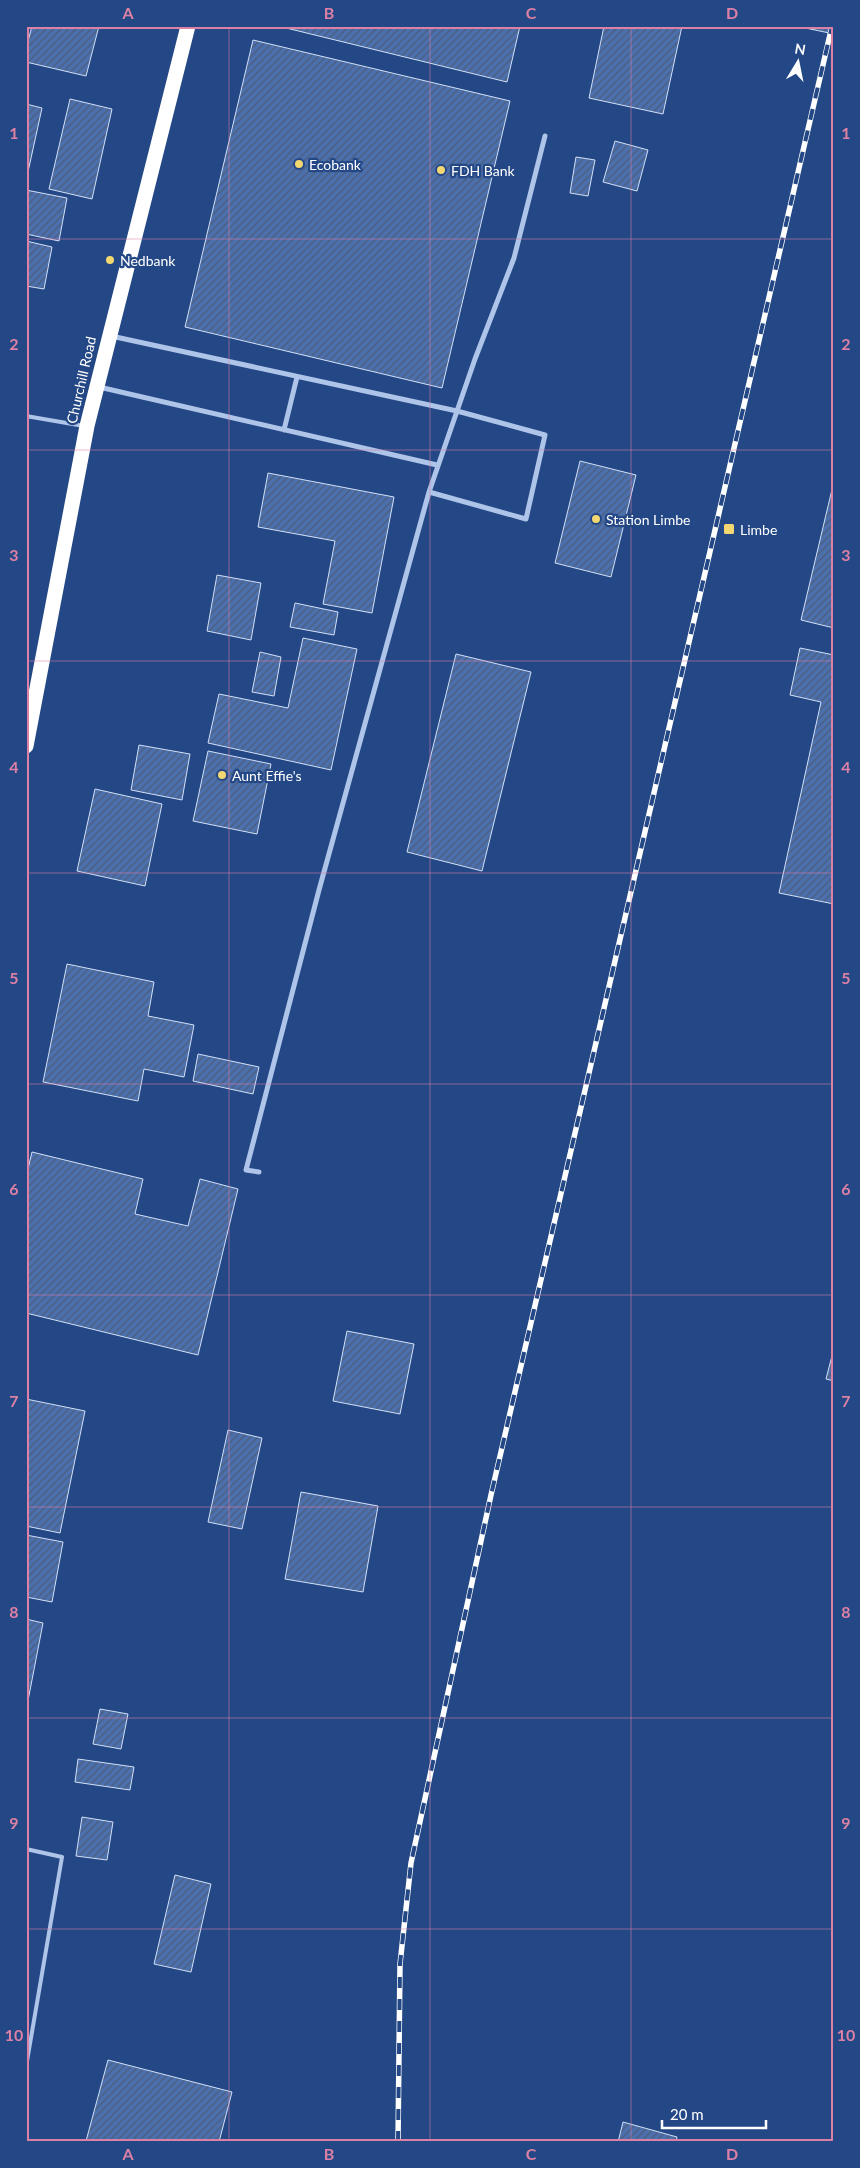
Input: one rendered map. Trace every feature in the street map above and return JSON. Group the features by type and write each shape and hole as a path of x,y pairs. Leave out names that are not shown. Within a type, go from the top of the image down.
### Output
{"highway":[{"name":"Churchill Road","path":"26,746 96,386 188,26"}],"street":[{"path":"259,1172 246,1170 319,890 429,492 514,258 545,136"},
{"path":"108,336 457,411 545,435 526,519 429,492"},
{"path":"284,430 297,376"},
{"path":"96,386 438,465"}],"lane":[{"path":"26,416 87,426"},
{"path":"26,1849 62,1857 26,2067"}],"building":[{"path":"32,26 99,26 86,76 26,62 26,49"},
{"path":"278,26 520,26 507,82"},
{"path":"604,26 682,26 663,114 589,98"},
{"path":"796,26 834,26 834,34"},
{"path":"253,40 510,101 442,388 185,327"},
{"path":"70,99 112,109 92,199 49,189"},
{"path":"26,104 42,108 26,181"},
{"path":"615,141 648,150 637,191 603,182"},
{"path":"576,157 595,160 588,196 570,193"},
{"path":"26,190 67,198 59,241 26,234"},
{"path":"26,241 52,247 44,289 26,286"},
{"name":"Station Limbe","path":"580,461 636,475 611,577 555,563"},
{"path":"268,473 394,497 372,613 323,604 335,541 258,527"},
{"path":"834,481 834,628 801,620"},
{"path":"217,575 261,583 251,640 207,631"},
{"path":"295,603 338,612 334,635 290,627"},
{"path":"303,638 357,649 331,770 208,743 219,694 288,708"},
{"path":"800,648 834,655 834,904 779,893 821,702 790,695"},
{"path":"260,652 281,657 274,696 252,692"},
{"path":"456,654 531,672 482,871 407,852"},
{"path":"139,745 190,754 182,800 131,790"},
{"path":"208,751 271,764 257,834 193,821"},
{"path":"95,789 162,804 145,886 77,871"},
{"path":"67,964 154,982 148,1016 194,1025 184,1077 144,1069 138,1101 43,1082"},
{"path":"198,1054 259,1067 253,1094 193,1081"},
{"path":"32,1152 143,1179 135,1214 188,1226 200,1179 238,1189 198,1355 26,1313 26,1177"},
{"path":"347,1331 414,1344 400,1414 333,1401"},
{"path":"834,1348 834,1381 826,1379"},
{"path":"26,1399 85,1411 60,1533 26,1526"},
{"path":"228,1430 262,1438 242,1529 208,1522"},
{"path":"301,1492 378,1506 363,1592 285,1579"},
{"path":"26,1535 63,1542 52,1602 26,1597"},
{"path":"26,1619 43,1623 26,1711"},
{"path":"100,1709 128,1714 121,1749 93,1744"},
{"path":"78,1759 134,1767 130,1790 75,1782"},
{"path":"82,1817 113,1822 107,1860 76,1856"},
{"path":"175,1875 211,1884 191,1972 154,1964"},
{"path":"108,2060 232,2092 219,2142 86,2141"},
{"path":"623,2122 677,2137 676,2142 618,2142"}],"railway":[{"path":"398,2142 400,1964 411,1863 491,1495 832,26"}],"place":[{"name":"Ecobank","path":"299,164"},
{"name":"FDH Bank","path":"441,170"},
{"name":"Nedbank","path":"110,260"},
{"name":"Station Limbe","path":"596,519"},
{"name":"Limbe","path":"729,529"},
{"name":"Aunt Effie's","path":"222,775"}]}
